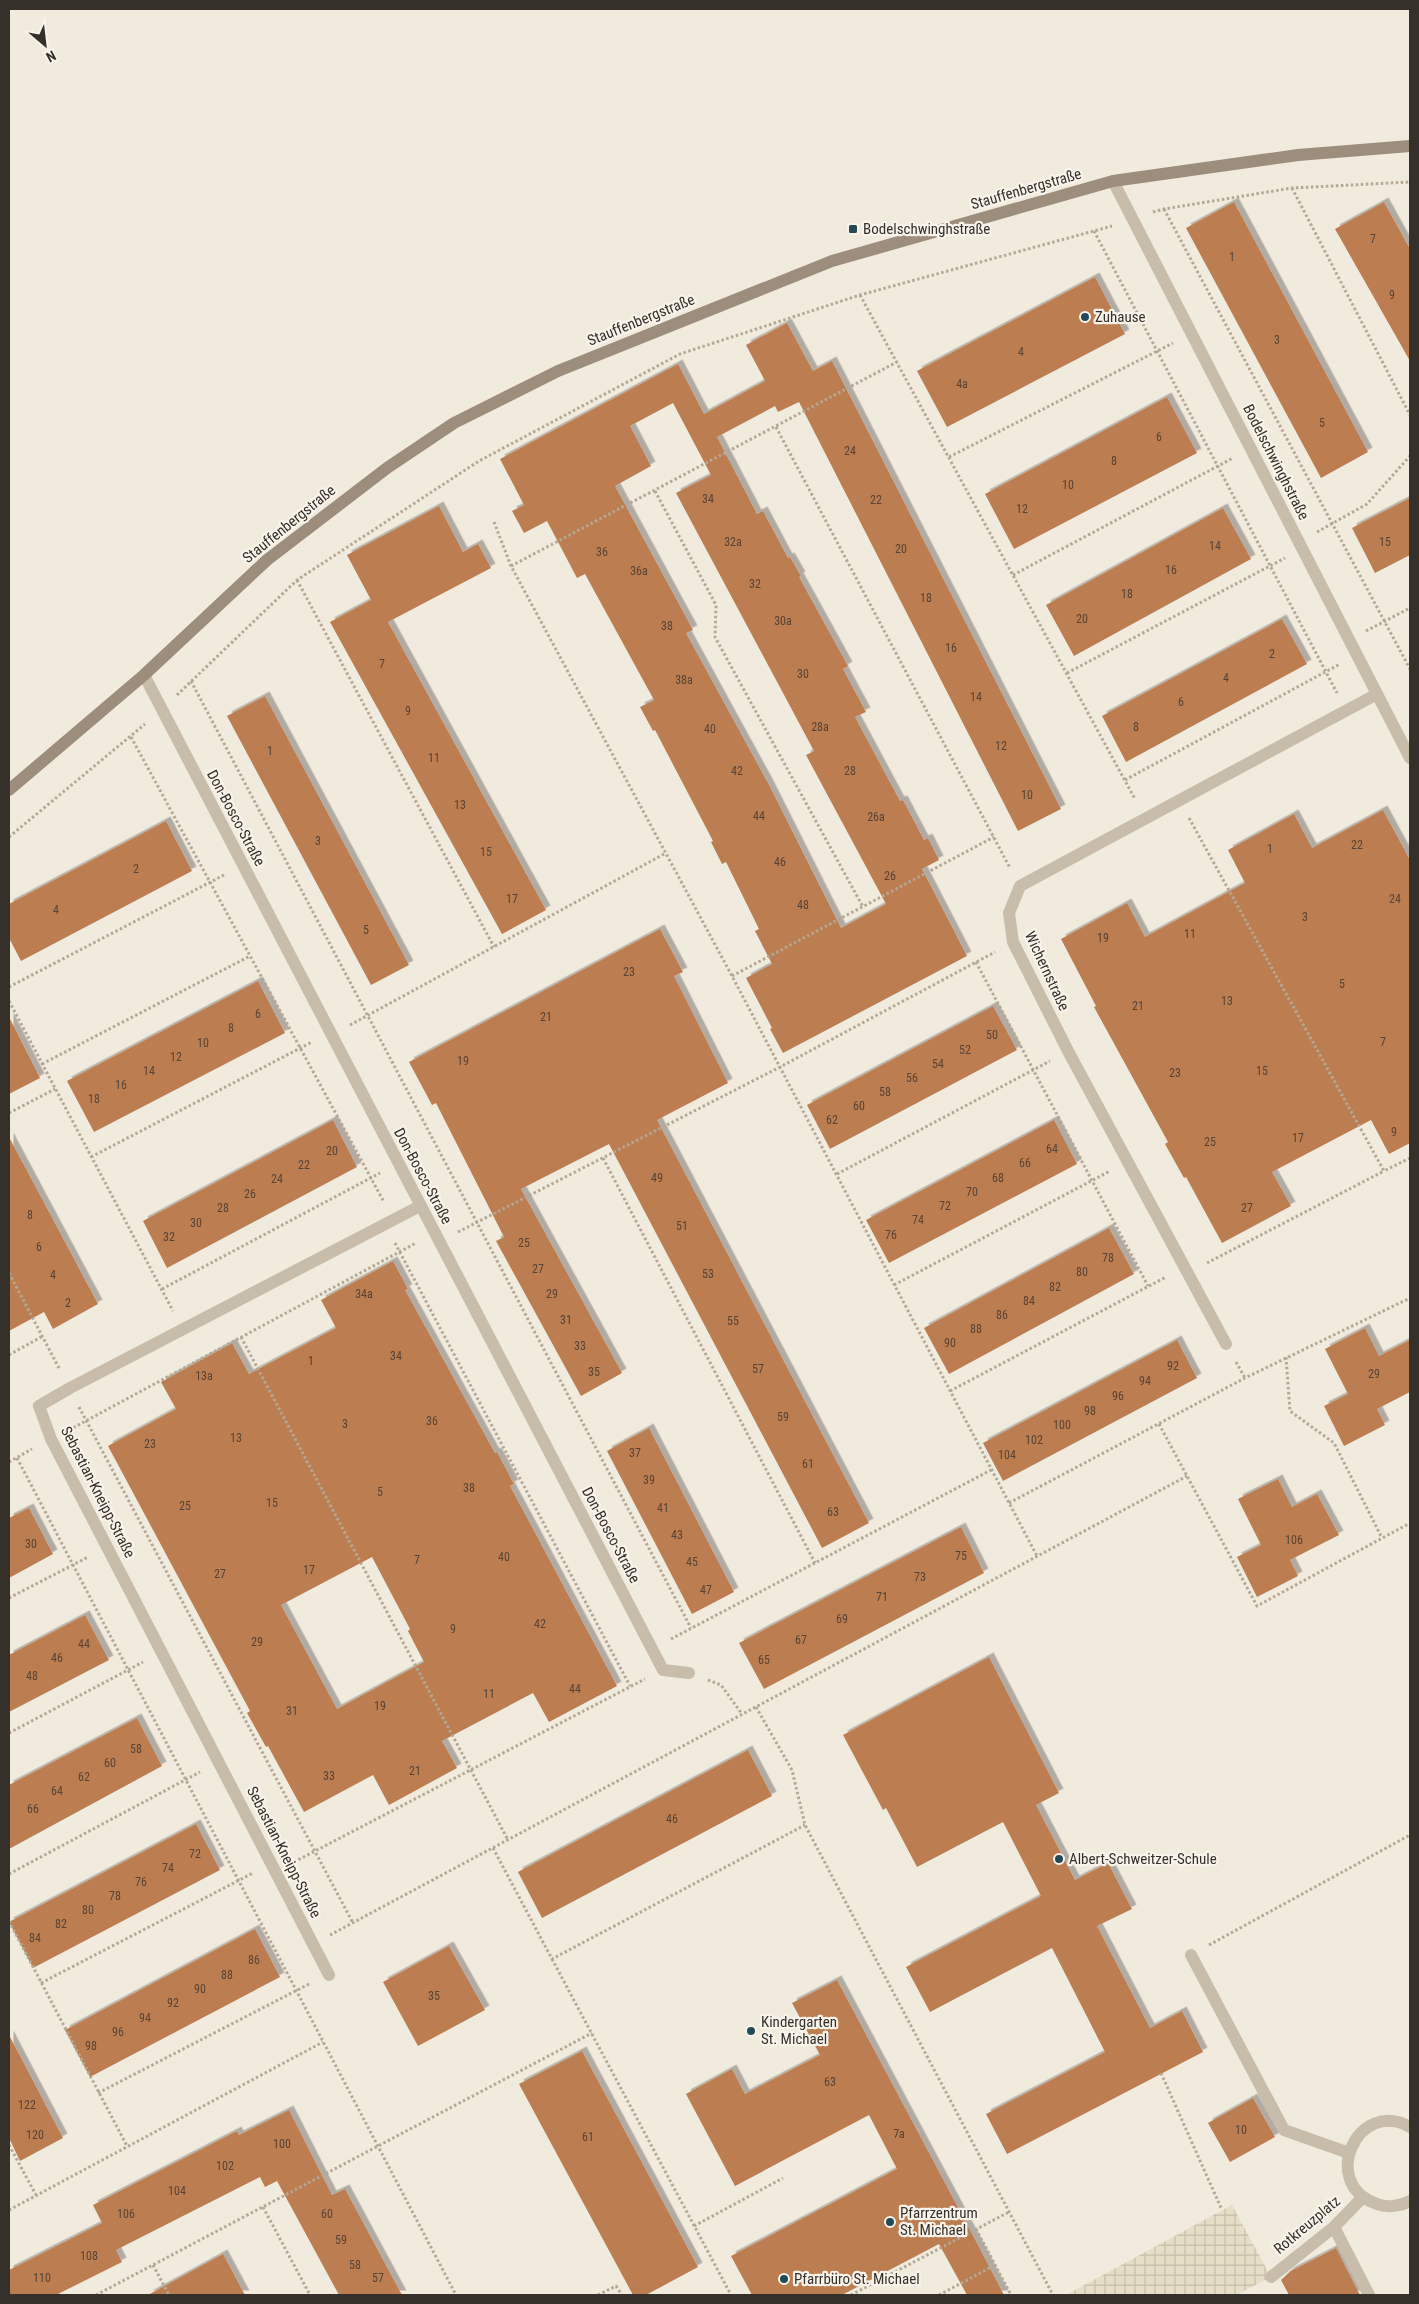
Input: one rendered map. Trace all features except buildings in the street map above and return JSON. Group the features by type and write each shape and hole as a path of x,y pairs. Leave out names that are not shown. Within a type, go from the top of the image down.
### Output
{"street":[{"name":"Stauffenbergstraße","path":"9,790 144,675 267,560 387,468 454,422 558,371 832,261 1114,181 1298,155 1410,146"},
{"name":"Bodelschwinghstraße","path":"1114,181 1410,758"},
{"name":"Don-Bosco-Straße","path":"144,675 161,711 663,1670"},
{"path":"1020,886 1377,694"},
{"name":"Wichernstraße","path":"1020,886 1009,913 1013,942 1068,1051 1226,1344"},
{"name":"Sebastian-Kneipp-Straße","path":"329,1975 107,1547 52,1439 39,1406 70,1388 420,1206"},
{"path":"663,1670 689,1673"},
{"path":"1191,1955 1284,2130 1349,2153"},
{"path":"1410,2125 1393,2121 1378,2123 1365,2129 1354,2140 1349,2153 1348,2170 1351,2182 1363,2197 1380,2205 1410,2204"},
{"name":"Rotkreuzplatz","path":"1271,2276 1334,2228 1363,2197"},
{"path":"1334,2228 1369,2295"}],"path":[{"path":"9,837 161,711 297,580 479,461 680,354 860,295 1133,220 1164,209 1292,188 1410,182"},
{"path":"1292,188 1410,415"},
{"path":"1164,209 1410,669"},
{"path":"1094,231 1347,710"},
{"path":"860,295 1146,818"},
{"path":"948,457 1192,333"},
{"path":"511,566 897,362"},
{"path":"776,427 1020,886"},
{"path":"1013,575 1251,448"},
{"path":"1067,673 1271,566 1332,523 1367,504 1410,456"},
{"path":"655,491 716,605 715,638 863,907"},
{"path":"494,522 511,566 732,976 1037,1556"},
{"path":"297,580 494,947"},
{"path":"1349,639 1410,608"},
{"path":"1124,780 1356,654"},
{"path":"192,681 691,1628"},
{"path":"131,737 371,1178 390,1222 400,1252 630,1686"},
{"path":"1178,800 1384,1171"},
{"path":"732,976 994,837"},
{"path":"91,1157 300,1047 368,1015 666,853"},
{"path":"9,987 242,865"},
{"path":"439,1242 780,1067 1013,942"},
{"path":"42,1064 250,956"},
{"path":"976,962 1148,1286"},
{"path":"9,1001 182,1330"},
{"path":"837,1174 1068,1051"},
{"path":"9,1113 55,1089"},
{"path":"603,1158 815,1563"},
{"path":"950,1391 1148,1286 1186,1270 1410,1158"},
{"path":"894,1285 1128,1161"},
{"path":"162,1289 398,1163"},
{"path":"85,1420 400,1252"},
{"path":"9,1273 353,1924"},
{"path":"1009,1503 1286,1357 1410,1298"},
{"path":"9,1355 43,1336"},
{"path":"241,1337 508,1840"},
{"path":"1286,1357 1290,1411 1334,1443 1382,1538"},
{"path":"1159,1424 1257,1606 1410,1523"},
{"path":"17,1458 456,2295"},
{"path":"652,1649 991,1470"},
{"path":"313,1944 1187,1476"},
{"path":"9,1598 107,1547"},
{"path":"9,1733 162,1652"},
{"path":"41,1983 239,1881 314,1851 663,1670"},
{"path":"689,1673 721,1684 742,1714"},
{"path":"756,1707 792,1770 805,1825 1053,2295"},
{"path":"9,1874 219,1762"},
{"path":"552,1959 805,1825"},
{"path":"1191,1955 1410,1835"},
{"path":"493,1848 731,2295"},
{"path":"9,1921 127,2146"},
{"path":"98,2092 296,1990 329,1975"},
{"path":"96,2295 592,2033"},
{"path":"9,2210 323,2042"},
{"path":"1161,2073 1222,2210"},
{"path":"9,2145 36,2195"},
{"path":"694,2226 783,2178"},
{"path":"263,2207 310,2295"},
{"path":"851,2295 912,2261 1009,2212"},
{"path":"976,2229 1011,2295"},
{"path":"153,2265 169,2295"},
{"path":"939,2295 995,2265"},
{"path":"598,2295 616,2286 622,2295"}],"shaded area":[{"path":"1232,2205 1271,2277 1236,2295 1066,2295"}],"place":[{"name":"Bodelschwinghstraße","path":"853,229"},
{"name":"Zuhause","path":"1085,317"},
{"name":"Albert-Schweitzer-Schule","path":"1059,1859"},
{"name":"Kindergarten St. Michael","path":"751,2031"},
{"name":"Pfarrzentrum St. Michael","path":"890,2222"},
{"name":"Pfarrbüro St. Michael","path":"784,2279"}]}
